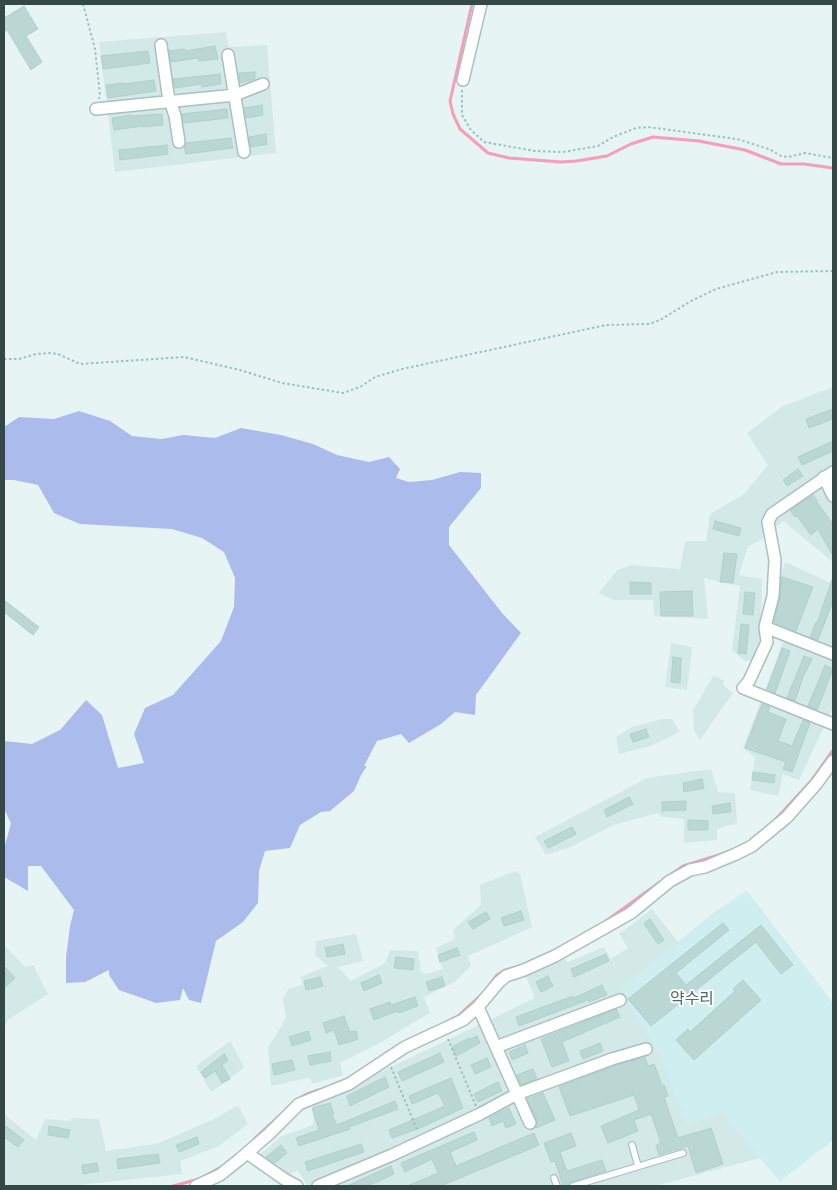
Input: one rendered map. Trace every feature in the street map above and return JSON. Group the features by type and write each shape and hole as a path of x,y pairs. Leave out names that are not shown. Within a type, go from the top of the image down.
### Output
{"street":[{"path":"463,80 481,4"},
{"path":"161,45 168,94 175,116 179,142"},
{"path":"228,55 244,152"},
{"path":"96,110 235,95 263,84"},
{"path":"833,496 829,475 772,514 768,522 775,560 773,596 765,627 767,642 749,680 743,688 833,724"},
{"path":"765,627 833,654"},
{"path":"196,1186 220,1175 248,1153 299,1104 349,1084 405,1047 463,1020 478,1007 506,976 555,956 631,913 670,881 690,870 705,867 752,846 787,817 817,783 833,761"},
{"path":"496,1047 620,1000"},
{"path":"478,1007 530,1123"},
{"path":"318,1186 421,1142 517,1094 612,1059 646,1049"},
{"path":"248,1153 297,1186"}],"lane":[{"path":"632,1145 638,1166"},
{"path":"573,1186 683,1153"},
{"path":"554,1178 557,1186"}],"path":[{"path":"83,4 96,49 100,95 96,110"},
{"path":"463,80 462,115 472,130 484,142 535,151 563,152 598,146 613,137 636,128 648,127 737,139 769,149 781,156 788,157 805,153 833,158"},
{"path":"4,359 19,359 50,352 80,364 184,357 240,370 282,384 342,393 360,386 375,377 402,369 606,325 649,324 660,320 691,300 716,289 777,272 833,271"},
{"path":"444,1029 480,1114"},
{"path":"388,1058 421,1142"}],"shaded area":[{"path":"226,32 229,47 267,45 276,153 115,172 99,42"},
{"path":"833,387 833,562 783,521 761,540 748,546 739,575 762,579 761,631 756,660 745,661 732,650 740,586 704,578 708,619 654,616 653,600 613,600 599,593 617,570 631,565 680,569 685,541 706,541 710,514 744,494 768,465 747,433 783,406"},
{"path":"79,411 110,421 132,436 162,439 183,435 215,438 241,428 281,435 313,444 337,455 369,462 389,457 400,469 396,478 409,482 432,480 460,472 481,473 481,488 449,527 449,545 502,613 521,633 476,695 475,715 455,712 441,724 409,743 401,734 377,741 354,791 330,811 321,812 300,825 290,848 265,851 259,871 258,903 243,922 216,941 201,1003 189,1000 183,988 180,1000 156,1003 119,990 109,975 109,970 85,982 66,983 66,957 74,910 41,866 28,866 28,891 4,877 4,849 11,823 4,809 4,741 32,744 60,730 86,700 102,715 118,768 144,763 134,734 145,708 173,695 221,641 234,607 235,578 224,552 202,538 172,529 80,524 54,513 38,485 4,480 4,427 19,417 54,419"},
{"path":"785,562 833,584 833,707 799,780 783,774 778,796 750,790 755,757 743,748 787,632 767,624"},
{"path":"671,643 692,647 687,690 665,687"},
{"path":"714,675 724,681 723,685 733,693 700,740 694,730 693,710"},
{"path":"662,719 672,719 680,732 651,746 619,754 616,737 632,727"},
{"path":"711,769 718,792 735,793 737,823 717,829 717,840 684,843 684,819 662,817 658,813 613,825 571,847 546,855 535,837 647,778"},
{"path":"515,871 520,874 532,927 468,956 471,966 455,982 424,997 430,1013 376,1045 340,1063 343,1075 313,1084 309,1078 271,1086 268,1048 286,1018 283,1000 288,989 303,985 300,977 328,966 315,955 316,941 356,934 363,961 338,967 351,981 385,963 390,950 418,951 421,972 426,974 443,969 436,948 455,939 453,930 481,905 480,885"},
{"path":"747,891 833,1003 833,1140 780,1181 760,1158 655,1186 307,1186 298,1170 286,1176 259,1155 282,1136 313,1125 313,1102 343,1090 535,998 525,974 562,955 568,962 604,947 611,959 628,948 619,934 652,909 678,942 719,909"},
{"path":"747,891 833,1003 833,1140 780,1181 721,1112 687,1126 658,1051 619,989 719,909"},
{"path":"4,945 25,967 33,965 48,994 8,1020 4,1028"},
{"path":"230,1041 244,1067 211,1092 196,1066"},
{"path":"238,1105 248,1124 219,1146 180,1161 182,1174 69,1186 4,1186 4,1114 36,1140 45,1119 69,1121 72,1118 99,1119 106,1151 156,1144 214,1119"}],"building":[{"path":"24,6 38,29 26,36 42,62 31,70 7,30 4,32 4,18"},
{"path":"215,46 218,59 199,61 198,58 171,62 169,51 185,49 185,51"},
{"path":"148,51 150,63 103,69 101,56"},
{"path":"255,72 255,79 240,83 239,73"},
{"path":"220,74 221,84 202,87 201,84 175,88 173,79"},
{"path":"154,80 156,91 108,98 106,85"},
{"path":"262,105 263,115 246,118 244,108"},
{"path":"227,109 228,118 184,123 182,114"},
{"path":"162,114 163,125 114,130 112,118"},
{"path":"266,134 267,144 251,147 249,137"},
{"path":"231,138 233,148 186,154 184,147 186,143"},
{"path":"167,145 168,154 120,160 119,150"},
{"path":"833,409 833,419 809,428 806,419"},
{"path":"833,441 833,451 802,465 798,457"},
{"path":"798,469 803,476 787,486 783,480"},
{"path":"813,495 833,524 833,556 818,529 811,535 797,516 795,517 790,510"},
{"path":"715,521 741,528 739,536 713,529"},
{"path":"724,553 737,554 733,583 720,582"},
{"path":"782,577 813,587 796,631 774,622 780,598"},
{"path":"832,580 833,601 818,640 810,637"},
{"path":"630,582 651,583 651,594 630,594"},
{"path":"692,591 693,616 661,616 660,592"},
{"path":"745,592 755,593 753,615 743,614"},
{"path":"4,600 39,627 33,635 4,612"},
{"path":"741,624 749,625 746,654 738,653"},
{"path":"782,648 790,651 775,693 767,689"},
{"path":"804,656 812,659 803,677 795,701 787,698"},
{"path":"673,657 681,658 680,683 671,682"},
{"path":"825,665 833,669 817,710 808,706"},
{"path":"762,704 770,707 768,712 786,719 778,741 792,746 803,720 810,723 792,772 783,769 786,762 745,748"},
{"path":"646,729 649,737 633,742 630,734"},
{"path":"753,772 775,775 774,783 752,780"},
{"path":"702,779 704,788 684,792 683,783"},
{"path":"629,797 633,804 607,817 604,810"},
{"path":"686,801 686,810 662,811 662,802"},
{"path":"730,803 731,812 713,814 712,806"},
{"path":"688,820 708,821 708,830 688,830"},
{"path":"572,827 576,834 548,848 544,841"},
{"path":"521,911 524,920 504,926 501,918"},
{"path":"486,912 490,919 473,929 468,922"},
{"path":"650,919 664,940 658,944 644,924"},
{"path":"723,923 729,930 676,973 686,985 761,925 793,965 781,974 756,942 651,1026 628,999"},
{"path":"343,944 345,954 327,957 325,948"},
{"path":"457,948 460,955 440,962 438,955"},
{"path":"606,954 609,961 574,977 571,969"},
{"path":"396,957 414,959 413,970 394,968"},
{"path":"4,966 15,978 4,988"},
{"path":"379,975 382,983 364,991 361,983"},
{"path":"548,976 553,986 541,992 536,982"},
{"path":"320,977 323,986 306,990 304,981"},
{"path":"442,977 445,986 429,991 426,982"},
{"path":"743,980 761,1000 694,1060 676,1040 688,1029 690,1032 735,991 733,989"},
{"path":"602,985 607,995 589,1002 588,1000 519,1026 516,1017 573,996 574,998"},
{"path":"415,997 418,1006 374,1020 370,1009 390,1002 391,1005"},
{"path":"616,1009 620,1017 562,1042 569,1061 552,1067 541,1039"},
{"path":"344,1016 350,1032 356,1031 358,1039 339,1045 334,1030 326,1033 323,1023"},
{"path":"308,1031 311,1040 292,1046 289,1037"},
{"path":"477,1036 480,1043 456,1056 452,1047"},
{"path":"600,1043 603,1051 583,1059 580,1051"},
{"path":"525,1045 528,1053 512,1060 509,1052"},
{"path":"330,1052 331,1061 310,1065 308,1056"},
{"path":"440,1053 444,1062 402,1081 398,1072"},
{"path":"224,1054 228,1060 222,1065 230,1079 222,1083 215,1071 205,1078 201,1072"},
{"path":"645,1057 648,1066 654,1064 662,1085 664,1085 668,1096 664,1097 678,1138 711,1128 723,1164 696,1173 688,1146 659,1155 656,1145 661,1143 651,1114 634,1120 638,1131 608,1143 601,1126 639,1110 634,1095 570,1116 559,1087 614,1066"},
{"path":"487,1058 491,1067 475,1074 471,1065"},
{"path":"292,1060 295,1070 274,1075 272,1064"},
{"path":"533,1069 537,1079 521,1085 517,1075"},
{"path":"385,1077 389,1087 350,1106 347,1096"},
{"path":"451,1078 463,1108 420,1128 392,1138 389,1130 445,1106 438,1093 412,1104 409,1096"},
{"path":"498,1082 502,1091 478,1102 474,1094"},
{"path":"543,1093 555,1120 536,1128 537,1120 527,1099"},
{"path":"395,1101 398,1109 349,1127 350,1129 299,1146 296,1138 319,1130 312,1108 330,1103 334,1114 332,1115 337,1125"},
{"path":"509,1108 516,1124 506,1128 503,1121 492,1126 489,1118"},
{"path":"4,1125 24,1140 18,1147 4,1137"},
{"path":"49,1126 70,1130 68,1138 48,1135"},
{"path":"474,1132 477,1140 450,1152 456,1166 534,1133 539,1145 441,1186 407,1186 438,1173 432,1159 405,1172 401,1163"},
{"path":"571,1133 576,1146 560,1152 567,1171 602,1160 606,1171 572,1182 568,1186 563,1186 555,1161 551,1162 544,1143"},
{"path":"197,1137 199,1144 179,1152 176,1145"},
{"path":"361,1144 364,1152 308,1171 305,1162"},
{"path":"281,1145 287,1153 275,1163 266,1157"},
{"path":"158,1154 160,1163 118,1169 117,1159"},
{"path":"97,1163 99,1171 83,1174 82,1165"},
{"path":"391,1166 394,1174 377,1182 366,1186 347,1186"}],"waterway":[{"path":"472,4 450,101 453,114 460,129 488,153 509,158 561,162 576,161 607,156 631,144 653,137 699,141 745,150 781,164 804,164 833,168"},
{"path":"775,820 811,781 833,750"},
{"path":"673,873 683,866 725,853"},
{"path":"606,921 660,882"},
{"path":"488,987 497,975 505,970 514,968"},
{"path":"448,1021 458,1016 482,994"},
{"path":"386,1053 402,1043"},
{"path":"301,1098 318,1090"},
{"path":"254,1139 279,1116"},
{"path":"173,1186 199,1179 223,1166"}],"district":[{"name":"약수리","path":"692,1001"}]}
